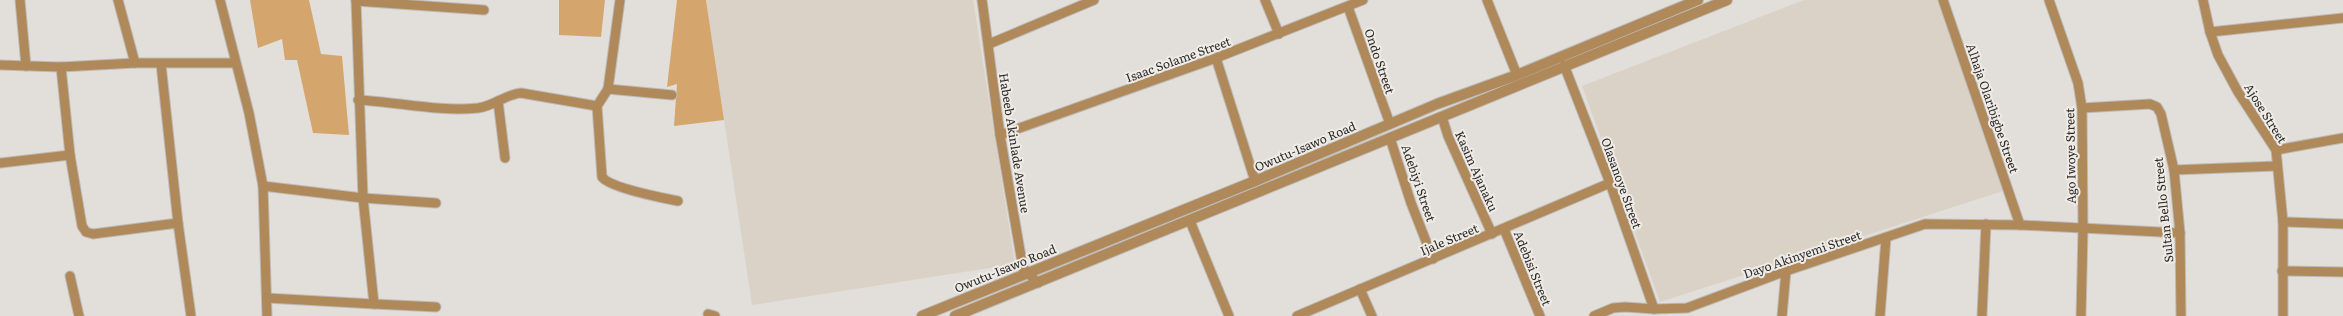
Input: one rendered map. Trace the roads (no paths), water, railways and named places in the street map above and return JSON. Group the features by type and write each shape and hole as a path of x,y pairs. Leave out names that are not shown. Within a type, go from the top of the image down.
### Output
{"street":[{"path":"20,0 26,66"},
{"path":"118,0 135,63"},
{"path":"220,0 249,113 263,186 267,316"},
{"path":"374,304 363,198 358,100 356,0 484,10"},
{"path":"620,0 608,89 597,106 602,177 604,180 649,196 678,201"},
{"name":"Habeeb Akinlade Avenue","path":"982,0 1000,135 1023,268 1038,283"},
{"path":"988,44 1094,0"},
{"path":"1265,0 1279,34"},
{"name":"Isaac Solame Street","path":"1000,135 1216,58 1363,0"},
{"path":"1487,0 1517,75"},
{"name":"Owutu-Isawo Road","path":"922,316 1255,181 1437,104 1517,75 1698,0"},
{"name":"Owutu-Isawo Road","path":"954,316 1190,221 1564,65 1727,0"},
{"name":"Alhaja Olaribigbe Street","path":"1943,0 2020,224"},
{"name":"Ago Iwoye Street","path":"2052,0 2078,83 2082,108 2083,229 2081,316"},
{"name":"Ajose Street","path":"2203,0 2210,32 2218,55 2238,92 2276,150 2283,222 2283,316"},
{"name":"Ondo Street","path":"1348,7 1390,124"},
{"path":"2210,32 2343,18"},
{"path":"1216,58 1255,181"},
{"path":"0,66 61,67 135,63 235,63"},
{"path":"161,64 178,223 191,316"},
{"name":"Olasanoye Street","path":"1564,65 1610,183 1654,310"},
{"path":"61,67 70,155 82,226 86,232 93,234 178,223"},
{"path":"608,89 672,95"},
{"path":"358,100 461,109 489,106 514,94 521,93 597,106"},
{"path":"498,101 504,158"},
{"name":"Sultan Bello Street","path":"2082,108 2150,104 2157,107 2161,114 2174,170 2180,233 2181,316"},
{"name":"Kasim Ajanaku","path":"1442,117 1448,136 1492,234"},
{"name":"Adebiyi Street","path":"1390,138 1411,203 1433,259"},
{"path":"2276,150 2343,138"},
{"path":"0,163 70,155"},
{"path":"2174,170 2277,166"},
{"name":"Ijale Street","path":"1297,316 1610,183"},
{"path":"263,186 363,198 436,203"},
{"path":"1190,221 1229,316"},
{"path":"2283,222 2343,224"},
{"name":"Dayo Akinyemi Street","path":"1594,316 1613,308 1625,307 1686,312 1786,271 1925,224 2020,224 2083,229 2180,233"},
{"path":"1982,316 1986,224"},
{"name":"Adebisi Street","path":"1504,229 1540,316"},
{"path":"1880,316 1886,238"},
{"path":"1782,316 1786,271"},
{"path":"2282,271 2343,272"},
{"path":"70,276 79,316"},
{"path":"1360,289 1372,316"},
{"path":"267,298 436,307"}]}
